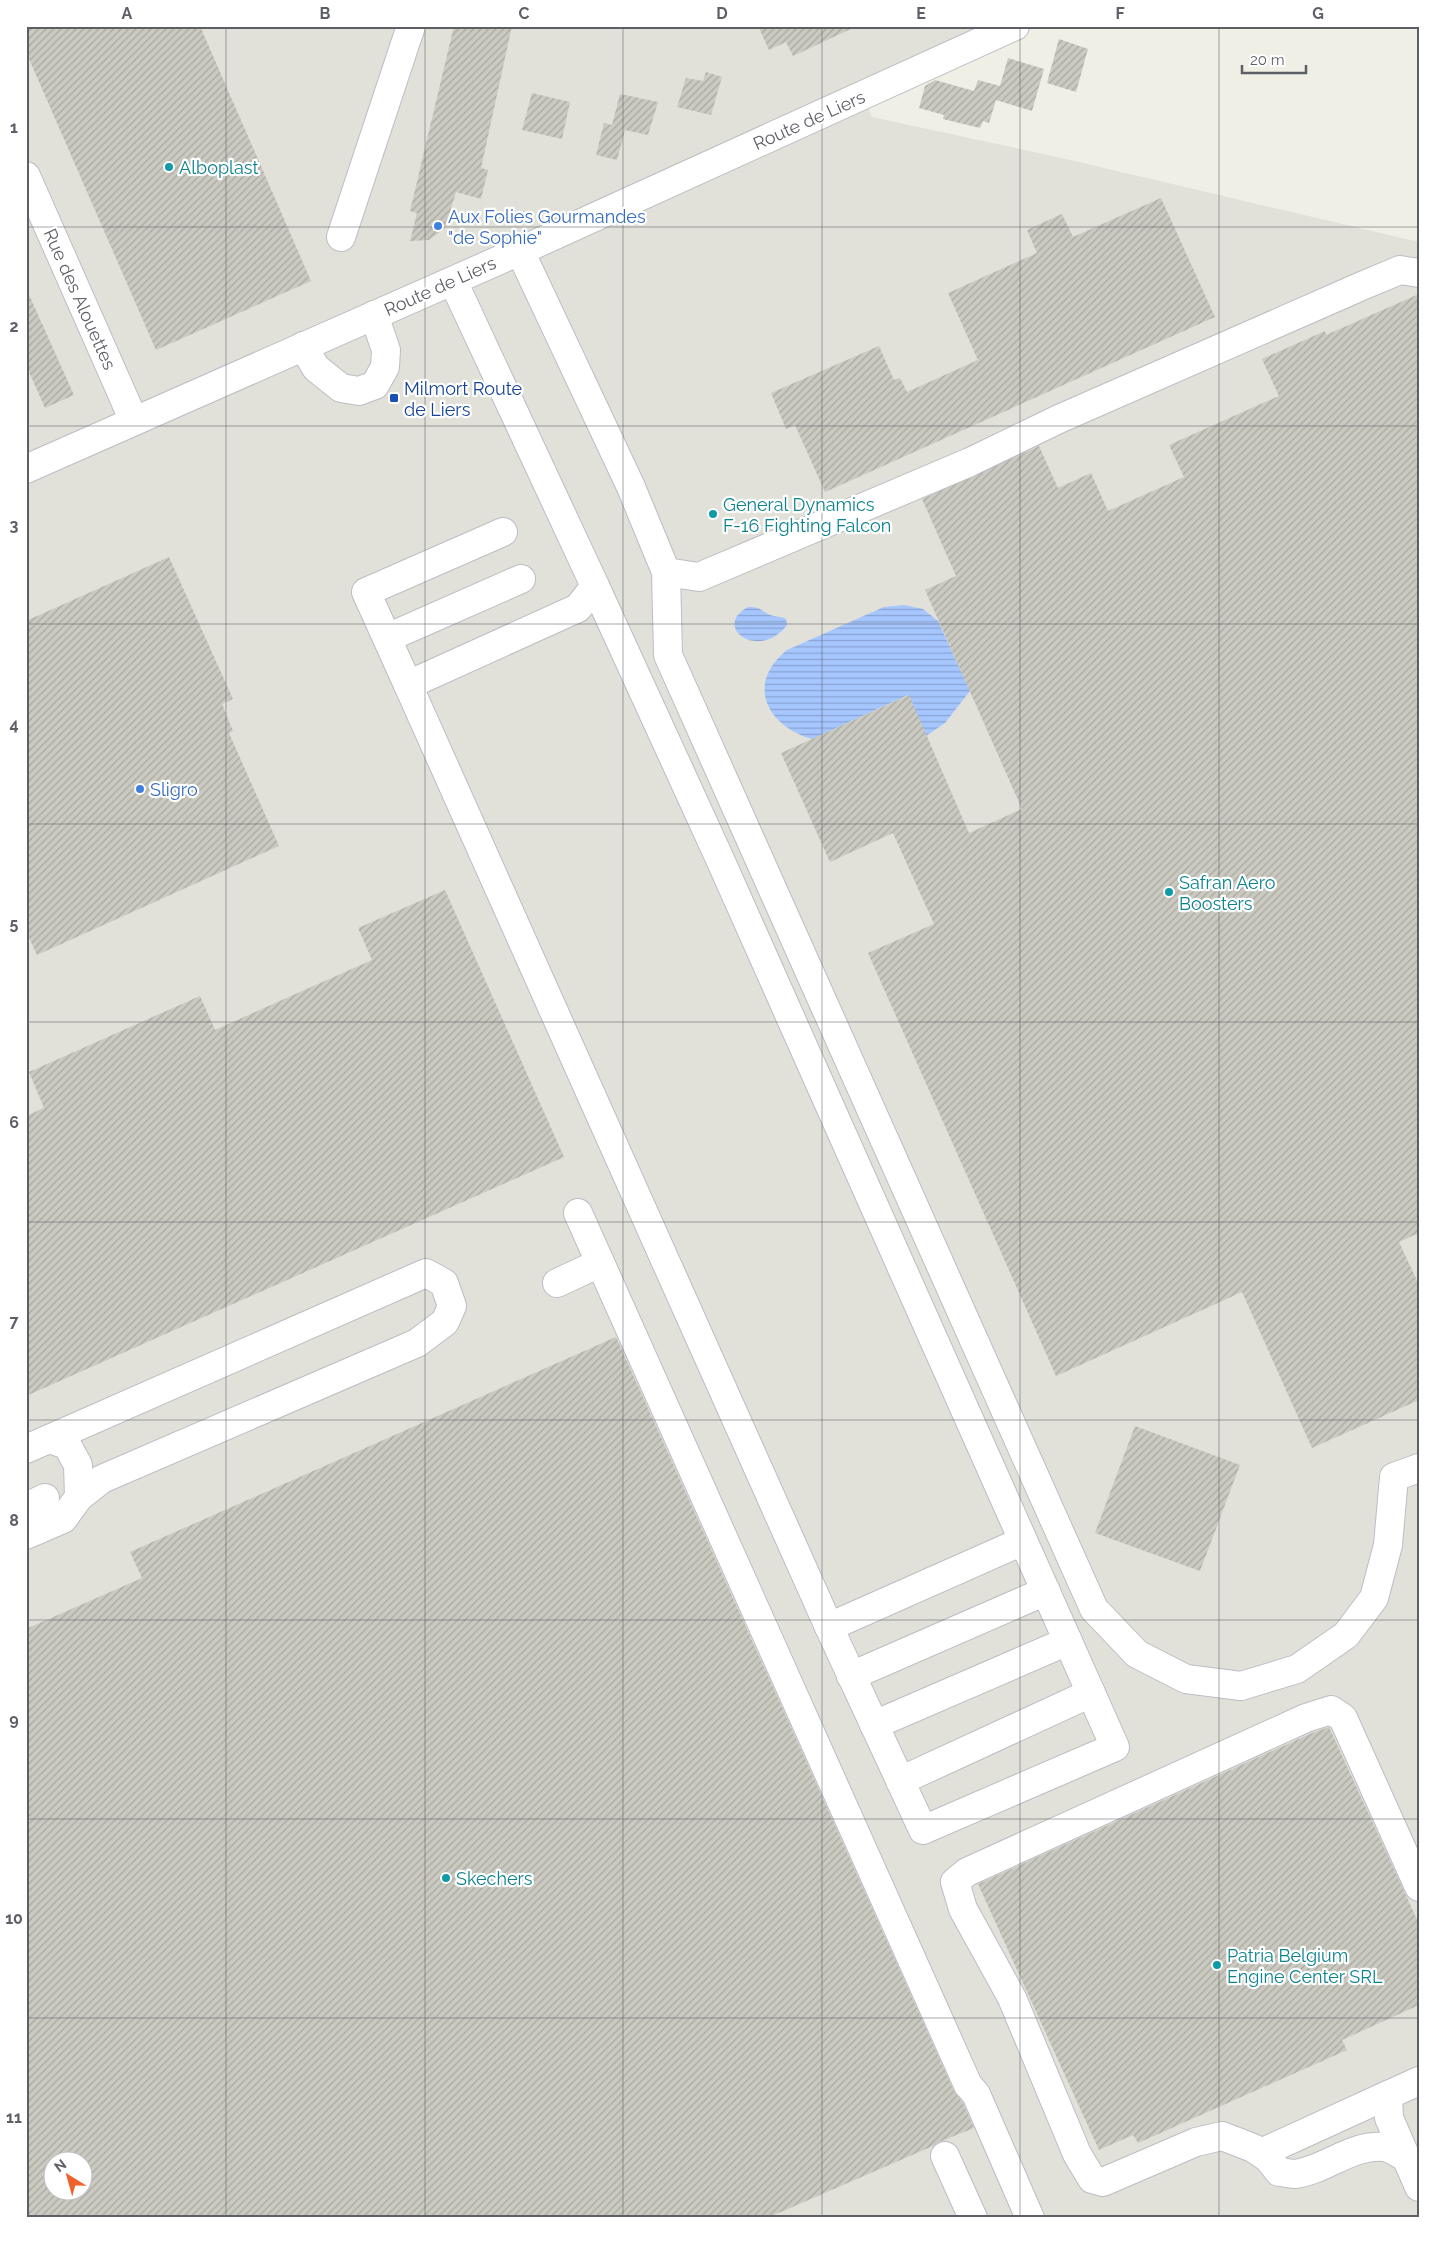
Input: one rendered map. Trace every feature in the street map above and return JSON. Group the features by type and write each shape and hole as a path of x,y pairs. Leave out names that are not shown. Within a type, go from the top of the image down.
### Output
{"street":[{"path":"341,237 411,26"},
{"name":"Route de Liers","path":"26,469 520,251 1015,26"},
{"name":"Rue des Alouettes","path":"26,176 134,421"},
{"path":"520,251 631,487 666,572 668,655 1094,1609 1137,1654 1186,1679 1241,1686 1297,1669 1346,1635 1374,1598 1388,1544 1394,1477 1419,1468"},
{"path":"666,572 699,577 970,462 1058,419 1364,285 1400,270 1419,273"},
{"path":"453,281 719,857 1115,1747 923,1830 828,1627 366,592 503,532"},
{"path":"303,346 316,368 341,388 359,391 375,385 385,367 386,350 374,315"},
{"path":"387,638 521,578"},
{"path":"408,685 578,608 595,586"},
{"path":"578,1213 968,2085 976,2094 1030,2218"},
{"path":"556,1283 600,1263"},
{"path":"26,1535 63,1519 79,1497 102,1479 417,1343 445,1322 452,1306 444,1282 426,1273 38,1444"},
{"path":"38,1444 67,1444 78,1465 79,1497"},
{"path":"828,1627 1024,1541"},
{"path":"851,1676 1046,1591"},
{"path":"874,1725 1068,1641"},
{"path":"900,1781 1091,1693"},
{"path":"1405,2158 1385,2147 1368,2148 1349,2152 1294,2174 1279,2172 1261,2153 1222,2136 1196,2142 1104,2182 1092,2178 1077,2154 1012,1998 963,1909 955,1882 967,1872 1306,1718 1331,1710 1343,1718 1419,1887"},
{"path":"1261,2153 1419,2082"},
{"path":"1388,2095 1389,2118 1419,2187"},
{"path":"945,2156 973,2218"}],"shaded area":[{"path":"26,26 981,26 857,82 872,117 1066,159 1419,242 1419,2218 26,2218"}],"water":[{"path":"904,605 923,609 938,621 970,691 945,723 926,736 908,695 812,739 796,733 773,714 767,702 765,690 767,676 774,663 787,650 884,607"},
{"path":"748,607 758,608 770,615 784,618 787,625 776,636 764,641 753,641 743,637 737,631 735,623 738,615"}],"building":[{"name":"Alboplast","path":"26,26 200,26 311,281 156,350 26,52"},
{"path":"454,26 512,26 481,168 488,170 481,199 456,192 445,228 429,240 410,241 417,213 410,211"},
{"path":"758,26 857,26 793,56 786,42 769,50"},
{"path":"1059,39 1088,49 1076,92 1047,83"},
{"path":"1008,58 1044,69 1032,111 996,100 989,123 983,121 980,128 943,119 944,115 919,108 925,86 935,80 974,91 978,80 1000,86"},
{"path":"706,72 722,77 711,115 677,107 686,78 703,81"},
{"path":"532,93 570,102 562,139 522,130"},
{"path":"620,94 658,102 648,135 625,130 617,160 596,155 604,123 612,125"},
{"path":"1161,198 1215,317 825,492 795,425 786,429 771,393 879,346 894,380 900,378 907,392 978,360 948,293 1037,253 1027,230 1062,214 1073,237"},
{"path":"26,288 74,395 45,408 26,365"},
{"name":"Safran Aero Boosters","path":"1419,294 1419,1233 1399,1242 1419,1285 1419,1400 1312,1448 1242,1292 1056,1376 868,953 934,924 893,833 830,862 781,753 909,695 969,833 1022,809 925,590 956,576 922,499 1039,446 1058,488 1091,473 1108,511 1184,477 1169,445 1279,396 1262,359 1325,331 1326,335"},
{"name":"Sligro","path":"169,557 233,699 222,704 233,731 229,733 279,846 37,955 26,931 26,621"},
{"path":"445,890 564,1157 26,1396 26,1116 44,1108 29,1072 200,996 215,1030 372,960 358,928"},
{"name":"Skechers","path":"616,1337 954,2091 963,2103 974,2128 767,2218 26,2218 26,1629 142,1578 130,1552"},
{"path":"1135,1426 1240,1465 1200,1571 1095,1533"},
{"name":"Patria Belgium Engine Center SRL","path":"1329,1727 1419,1924 1419,2005 1342,2040 1347,2050 1138,2143 1133,2135 1099,2150 978,1884"}],"place":[{"name":"Alboplast","path":"169,167"},
{"name":"Aux Folies Gourmandes \"de Sophie\"","path":"438,226"},
{"name":"Milmort Route de Liers","path":"394,398"},
{"name":"General Dynamics F-16 Fighting Falcon","path":"713,514"},
{"name":"Sligro","path":"140,789"},
{"name":"Safran Aero Boosters","path":"1169,892"},
{"name":"Skechers","path":"446,1878"},
{"name":"Patria Belgium Engine Center SRL","path":"1217,1965"}]}
